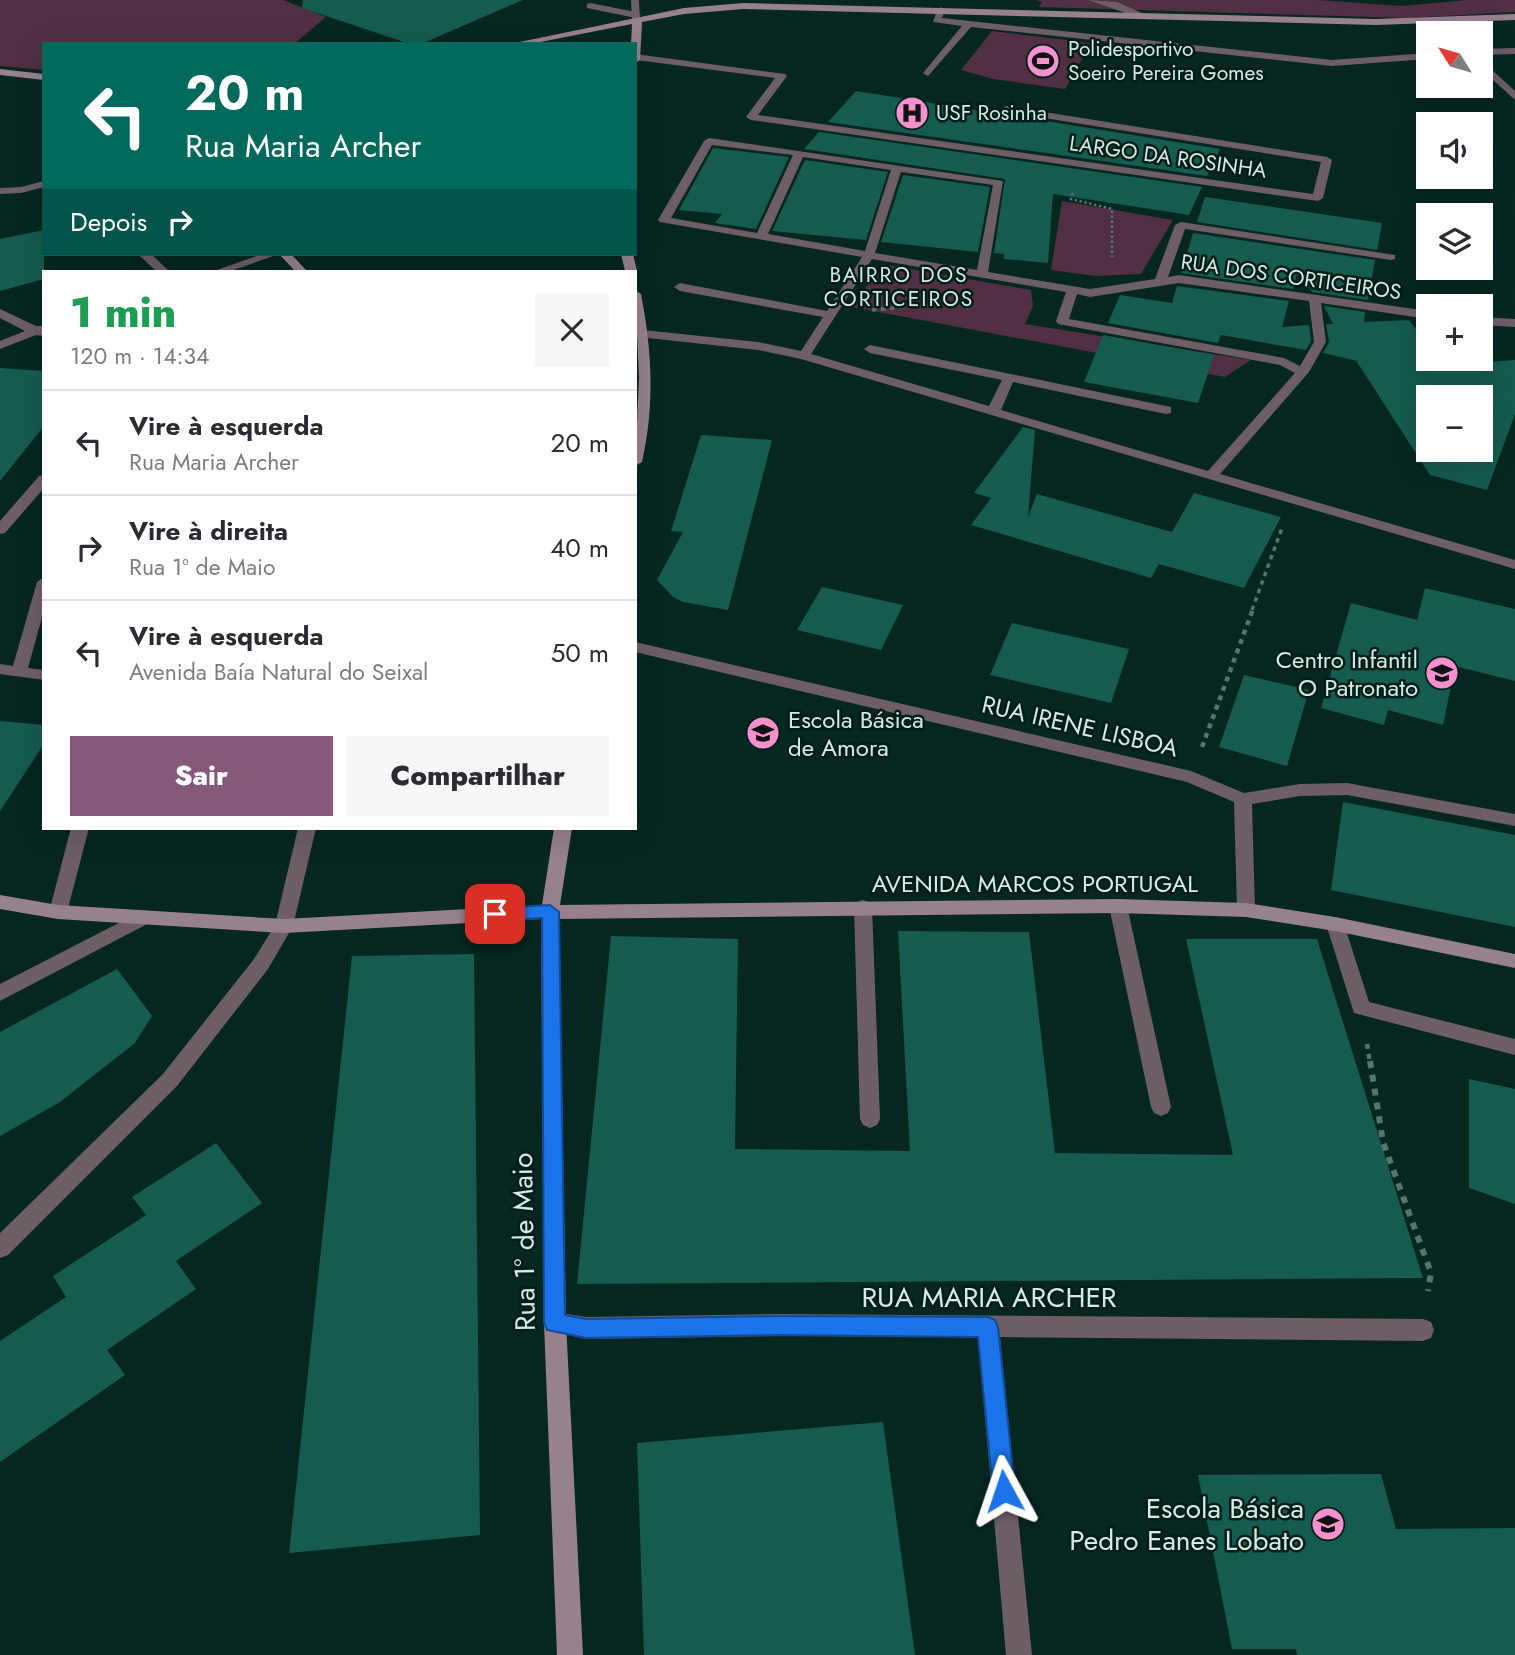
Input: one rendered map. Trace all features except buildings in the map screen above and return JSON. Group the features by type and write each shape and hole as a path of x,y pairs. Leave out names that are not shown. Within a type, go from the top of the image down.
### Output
{"street":[{"path":"635,0 636,42"},
{"path":"1092,0 1114,4 1146,17"},
{"path":"590,6 636,18"},
{"path":"523,42 636,18 709,7 743,6 1146,17 1441,21 1515,17"},
{"path":"940,10 936,20 1332,63 1416,56"},
{"path":"928,73 969,23"},
{"path":"1493,52 1515,51"},
{"name":"LARGO DA ROSINHA","path":"637,58 782,76 751,117 1318,198 1327,160 1006,109"},
{"path":"0,72 42,77"},
{"path":"1493,75 1515,97"},
{"name":"RUA DOS CORTICEIROS","path":"799,153 709,141 664,220 1090,293 1179,279 1416,313"},
{"path":"761,237 799,153 999,183 982,275"},
{"path":"804,356 869,256 897,168"},
{"path":"0,191 21,190 42,185"},
{"path":"21,190 42,195"},
{"path":"1160,282 1181,225 1391,257"},
{"path":"146,256 162,270"},
{"path":"223,270 267,256"},
{"path":"287,256 300,270"},
{"path":"680,286 830,314"},
{"path":"1073,290 1062,321 1284,362 1303,372"},
{"path":"1212,475 1303,372 1320,342 1315,300"},
{"path":"637,304 643,334 640,380 643,435 637,455"},
{"path":"0,313 41,330"},
{"path":"1493,322 1515,323"},
{"path":"0,345 41,330"},
{"path":"643,334 758,346 804,356 1515,565"},
{"path":"870,349 1166,410"},
{"path":"994,410 1009,378"},
{"path":"0,530 42,481"},
{"path":"19,671 42,589"},
{"name":"RUA IRENE LISBOA","path":"637,647 1191,777 1243,799"},
{"path":"0,669 42,675"},
{"path":"1247,911 1243,799 1300,790 1347,789 1515,820"},
{"path":"58,912 79,830"},
{"path":"0,1248 170,1080 261,964 284,926 307,830"},
{"name":"Rua 1º de Maio","path":"562,830 550,912 555,1323 570,1655"},
{"name":"AVENIDA MARCOS PORTUGAL","path":"0,902 58,912 284,926 550,912 863,906 1118,906 1247,911 1335,924 1515,961"},
{"path":"863,906 870,1119"},
{"path":"1118,906 1161,1107"},
{"path":"0,993 144,917"},
{"path":"1335,924 1361,1008 1515,1047"},
{"name":"RUA MARIA ARCHER","path":"555,1323 586,1328 782,1325 1423,1330"},
{"path":"988,1327 1020,1655"}],"path":[{"path":"1112,209 1112,289"},
{"path":"1191,777 1293,499"},
{"path":"1361,1008 1383,1142 1430,1273 1423,1330"}],"shaded area":[{"path":"0,0 283,0 326,17 296,42 42,42 42,70 0,66"},
{"path":"1036,0 1318,0 1402,6 1467,0 1515,0 1515,12 1407,18 1039,7 1042,2"},
{"name":"Polidesportivo Soeiro Pereira Gomes","path":"992,31 1091,43 1065,89 993,79 961,70"},
{"path":"1062,201 1173,220 1141,274 1095,276 1051,270"},
{"path":"882,264 1031,290 1033,306 1025,324 1251,360 1225,377 852,307"}],"place":[{"name":"Polidesportivo Soeiro Pereira Gomes","path":"1043,61"},
{"name":"USF Rosinha","path":"912,113"},
{"name":"Centro Infantil O Patronato","path":"1442,673"},
{"name":"Escola Básica de Amora","path":"763,733"},
{"name":"Escola Básica Pedro Eanes Lobato","path":"1328,1524"}],"district":[{"name":"BAIRRO DOS CORTICEIROS","path":"899,287"}],"route":[{"path":"495,914 550,912 555,1323 586,1328 782,1325 988,1327 1004,1491"}]}
